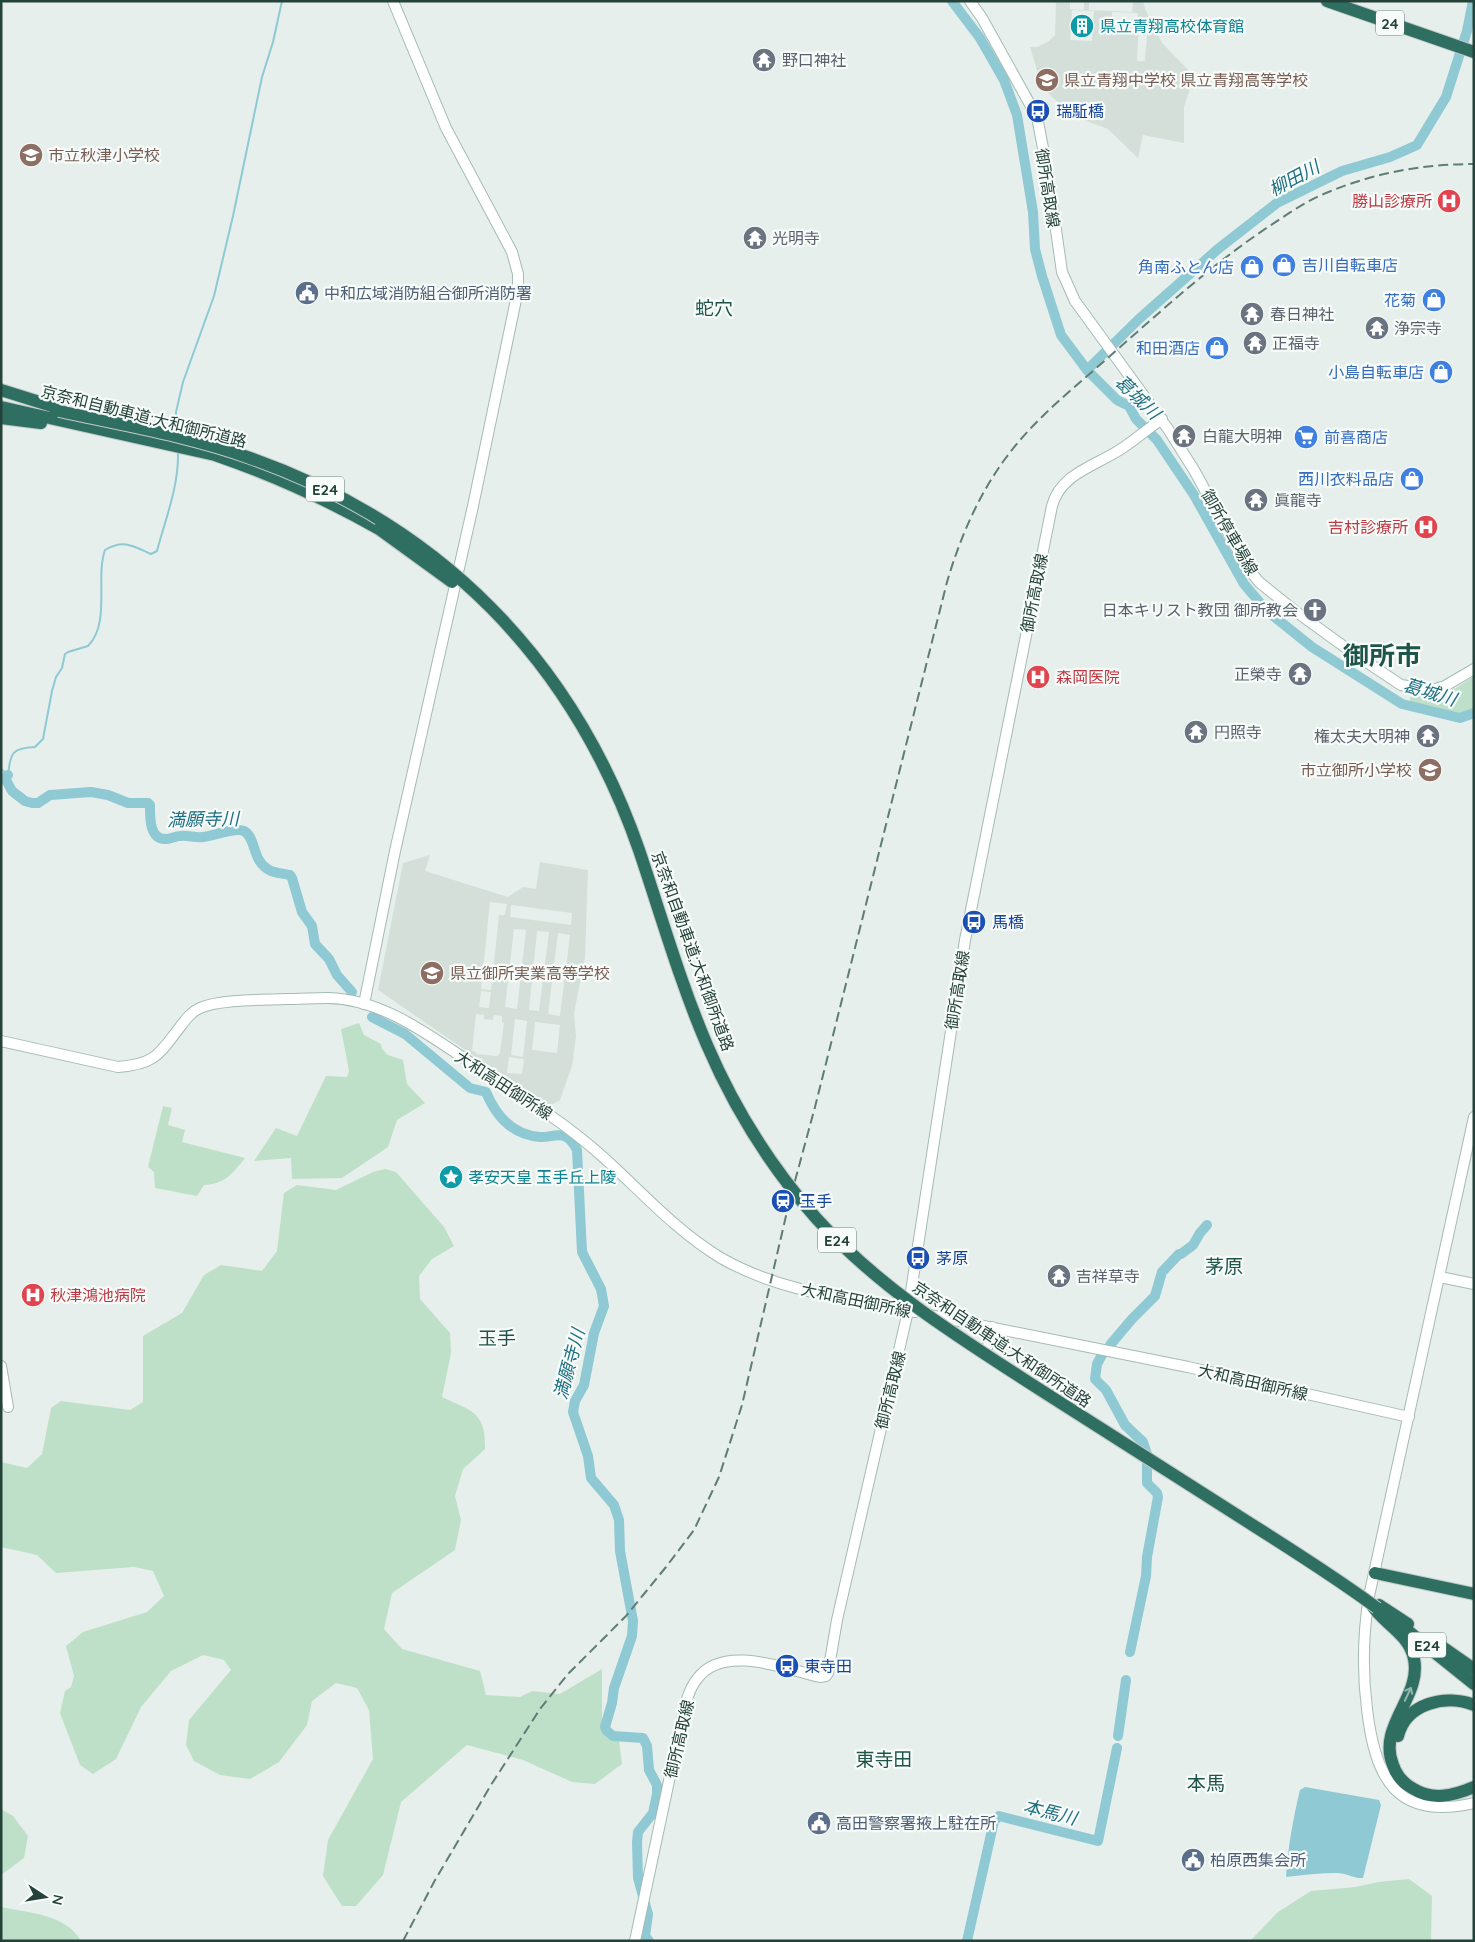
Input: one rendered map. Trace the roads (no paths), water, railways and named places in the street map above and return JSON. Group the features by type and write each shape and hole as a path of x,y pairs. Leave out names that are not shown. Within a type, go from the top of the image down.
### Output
{"highway":[{"name":"24","path":"1327,1 1466,49"},
{"path":"1,390 52,406 59,411"},
{"name":"京奈和自動車道;大和御所道路","path":"1,398 217,447 282,470 342,498 398,530 450,569 499,615 540,663 581,724 611,781 638,847 694,1014 722,1078 754,1135 775,1167 819,1222 890,1288 944,1328 1344,1585 1429,1646 1474,1684"},
{"name":"京奈和自動車道;大和御所道路","path":"1,407 215,455 281,479 316,495 380,529 446,577 502,624 540,663"},
{"path":"1,418 189,449"},
{"path":"1375,1570 1474,1588"},
{"path":"1375,1570 1474,1594"},
{"path":"1376,1608 1474,1669"},
{"path":"1376,1608 1407,1642 1412,1650 1415,1664 1412,1687 1395,1721 1390,1737 1389,1752 1394,1767 1403,1781 1423,1794 1447,1796 1474,1787"},
{"path":"1474,1705 1454,1700 1444,1700 1418,1708 1406,1719 1402,1726 1396,1747 1402,1768 1418,1784 1441,1789 1458,1786 1474,1780"}],"main road":[{"path":"364,1004 395,851 473,506 518,290 518,274 512,252 446,128 393,1"},
{"name":"御所高取線","path":"635,1941 683,1715 689,1693 697,1678 706,1669 722,1662 737,1659 820,1677 826,1676 828,1673 839,1610 908,1311 965,940 1052,506 1055,496 1066,482 1123,448 1159,421 1111,350 1075,302 1062,272 1048,174 1037,118 982,18 970,1"},
{"name":"御所停車場線","path":"1159,421 1194,470 1247,567 1259,582 1278,598 1346,648 1401,684 1432,690 1445,686 1474,669"},
{"name":"大和高田御所線","path":"1,1041 118,1067 132,1066 156,1057 189,1015 211,1004 254,1000 330,998 364,1004 404,1020 548,1113 602,1156 667,1217 698,1242 722,1258 759,1276 791,1287 1179,1365 1409,1416"},
{"path":"1474,1117 1375,1570 1364,1630 1363,1664 1374,1755 1389,1783 1409,1800 1427,1807 1441,1808 1474,1804"},
{"path":"1440,1277 1474,1284"},
{"path":"988,1346 992,1327"},
{"path":"1,1366 8,1407"}],"water":[{"path":"1305,1787 1379,1800 1381,1805 1363,1878 1337,1873 1286,1877 1289,1844 1295,1812 1300,1790"}],"waterway":[{"path":"177,432 176,412 183,382 214,296 262,77 273,42 282,1"},
{"name":"葛城川","path":"952,1 980,38 1004,80 1017,115 1033,212 1035,249 1061,335 1087,370 1117,400 1129,406 1136,419 1157,440 1194,495 1244,584 1267,611 1312,647 1402,704 1460,718 1474,713"},
{"name":"柳田川","path":"1087,370 1139,319 1218,249 1277,203 1342,171 1390,157 1417,145 1446,97 1467,31 1473,1"},
{"path":"8,775 10,761 14,753 17,750 35,747 43,739 52,691 56,677 62,668 65,654 88,646 95,636 101,613 101,574 105,550 123,544 134,546 151,554 157,551 174,489 178,451"},
{"path":"1,769 8,775"},
{"name":"満願寺川","path":"8,775 5,778 12,791 25,801 32,803 38,803 50,795 91,792 108,795 128,803 148,803 150,805 153,831 160,838 167,839 176,836 203,837 230,831 244,831 251,839 257,856 265,867 271,871 290,875 302,912 312,926 315,944 329,959 337,975 352,992"},
{"name":"満願寺川","path":"372,1017 405,1034 470,1088 486,1092 500,1116 514,1128 540,1137 564,1136 572,1142 577,1150 582,1252 601,1289 604,1306 594,1333 584,1385 575,1401 573,1412 588,1456 591,1478 614,1505 619,1520 620,1551 633,1621 632,1636 614,1688 605,1727 613,1736 643,1738 647,1746 649,1770 657,1785 653,1813 638,1832 637,1842 638,1878 648,1914 645,1936 649,1941"},
{"name":"本馬川","path":"1110,1345 1155,1296 1162,1272 1179,1254 1193,1245 1207,1225"},
{"name":"本馬川","path":"1103,1353 1097,1364 1095,1379 1106,1390 1125,1425 1143,1442 1147,1454 1147,1483 1157,1493 1158,1497 1147,1557 1146,1576 1130,1652"},
{"name":"本馬川","path":"1118,1736 1126,1680"},
{"name":"本馬川","path":"967,1941 994,1821 999,1816 1098,1841 1117,1748"}],"railway":[{"path":"403,1941 434,1882 491,1785 540,1709 568,1674 626,1616 666,1567 694,1530 719,1477 742,1405 789,1203 815,1107 947,582 964,534 978,503 995,473 1016,444 1054,405 1185,290 1265,229 1318,197 1362,180 1417,168 1474,164"}],"place":[{"name":"県立青翔高校体育館","path":"1082,26"},
{"name":"野口神社","path":"764,60"},
{"name":"県立青翔中学校 県立青翔高等学校","path":"1047,80"},
{"name":"瑞駈橋","path":"1038,111"},
{"name":"市立秋津小学校","path":"31,155"},
{"name":"勝山診療所","path":"1449,201"},
{"name":"光明寺","path":"755,238"},
{"name":"吉川自転車店","path":"1284,265"},
{"name":"角南ふとん店","path":"1252,267"},
{"name":"中和広域消防組合御所消防署","path":"307,293"},
{"name":"花菊","path":"1434,300"},
{"name":"春日神社","path":"1252,314"},
{"name":"浄宗寺","path":"1377,328"},
{"name":"正福寺","path":"1255,343"},
{"name":"和田酒店","path":"1217,348"},
{"name":"小島自転車店","path":"1441,372"},
{"name":"白龍大明神","path":"1184,436"},
{"name":"前喜商店","path":"1306,437"},
{"name":"西川衣料品店","path":"1412,479"},
{"name":"眞龍寺","path":"1256,500"},
{"name":"吉村診療所","path":"1426,527"},
{"name":"日本キリスト教団 御所教会","path":"1315,610"},
{"name":"正榮寺","path":"1300,674"},
{"name":"森岡医院","path":"1038,677"},
{"name":"円照寺","path":"1196,732"},
{"name":"権太夫大明神","path":"1428,736"},
{"name":"市立御所小学校","path":"1430,770"},
{"name":"馬橋","path":"974,922"},
{"name":"県立御所実業高等学校","path":"432,973"},
{"name":"孝安天皇 玉手丘上陵","path":"451,1177"},
{"name":"玉手","path":"783,1201"},
{"name":"茅原","path":"918,1258"},
{"name":"吉祥草寺","path":"1059,1276"},
{"name":"秋津鴻池病院","path":"33,1295"},
{"name":"東寺田","path":"787,1666"},
{"name":"高田警察署掖上駐在所","path":"819,1823"},
{"name":"柏原西集会所","path":"1193,1860"}],"district":[{"name":"蛇穴","path":"714,308"},
{"name":"御所市","path":"1382,655"},
{"name":"茅原","path":"1224,1266"},
{"name":"玉手","path":"497,1338"},
{"name":"東寺田","path":"884,1759"},
{"name":"本馬","path":"1206,1783"}]}
